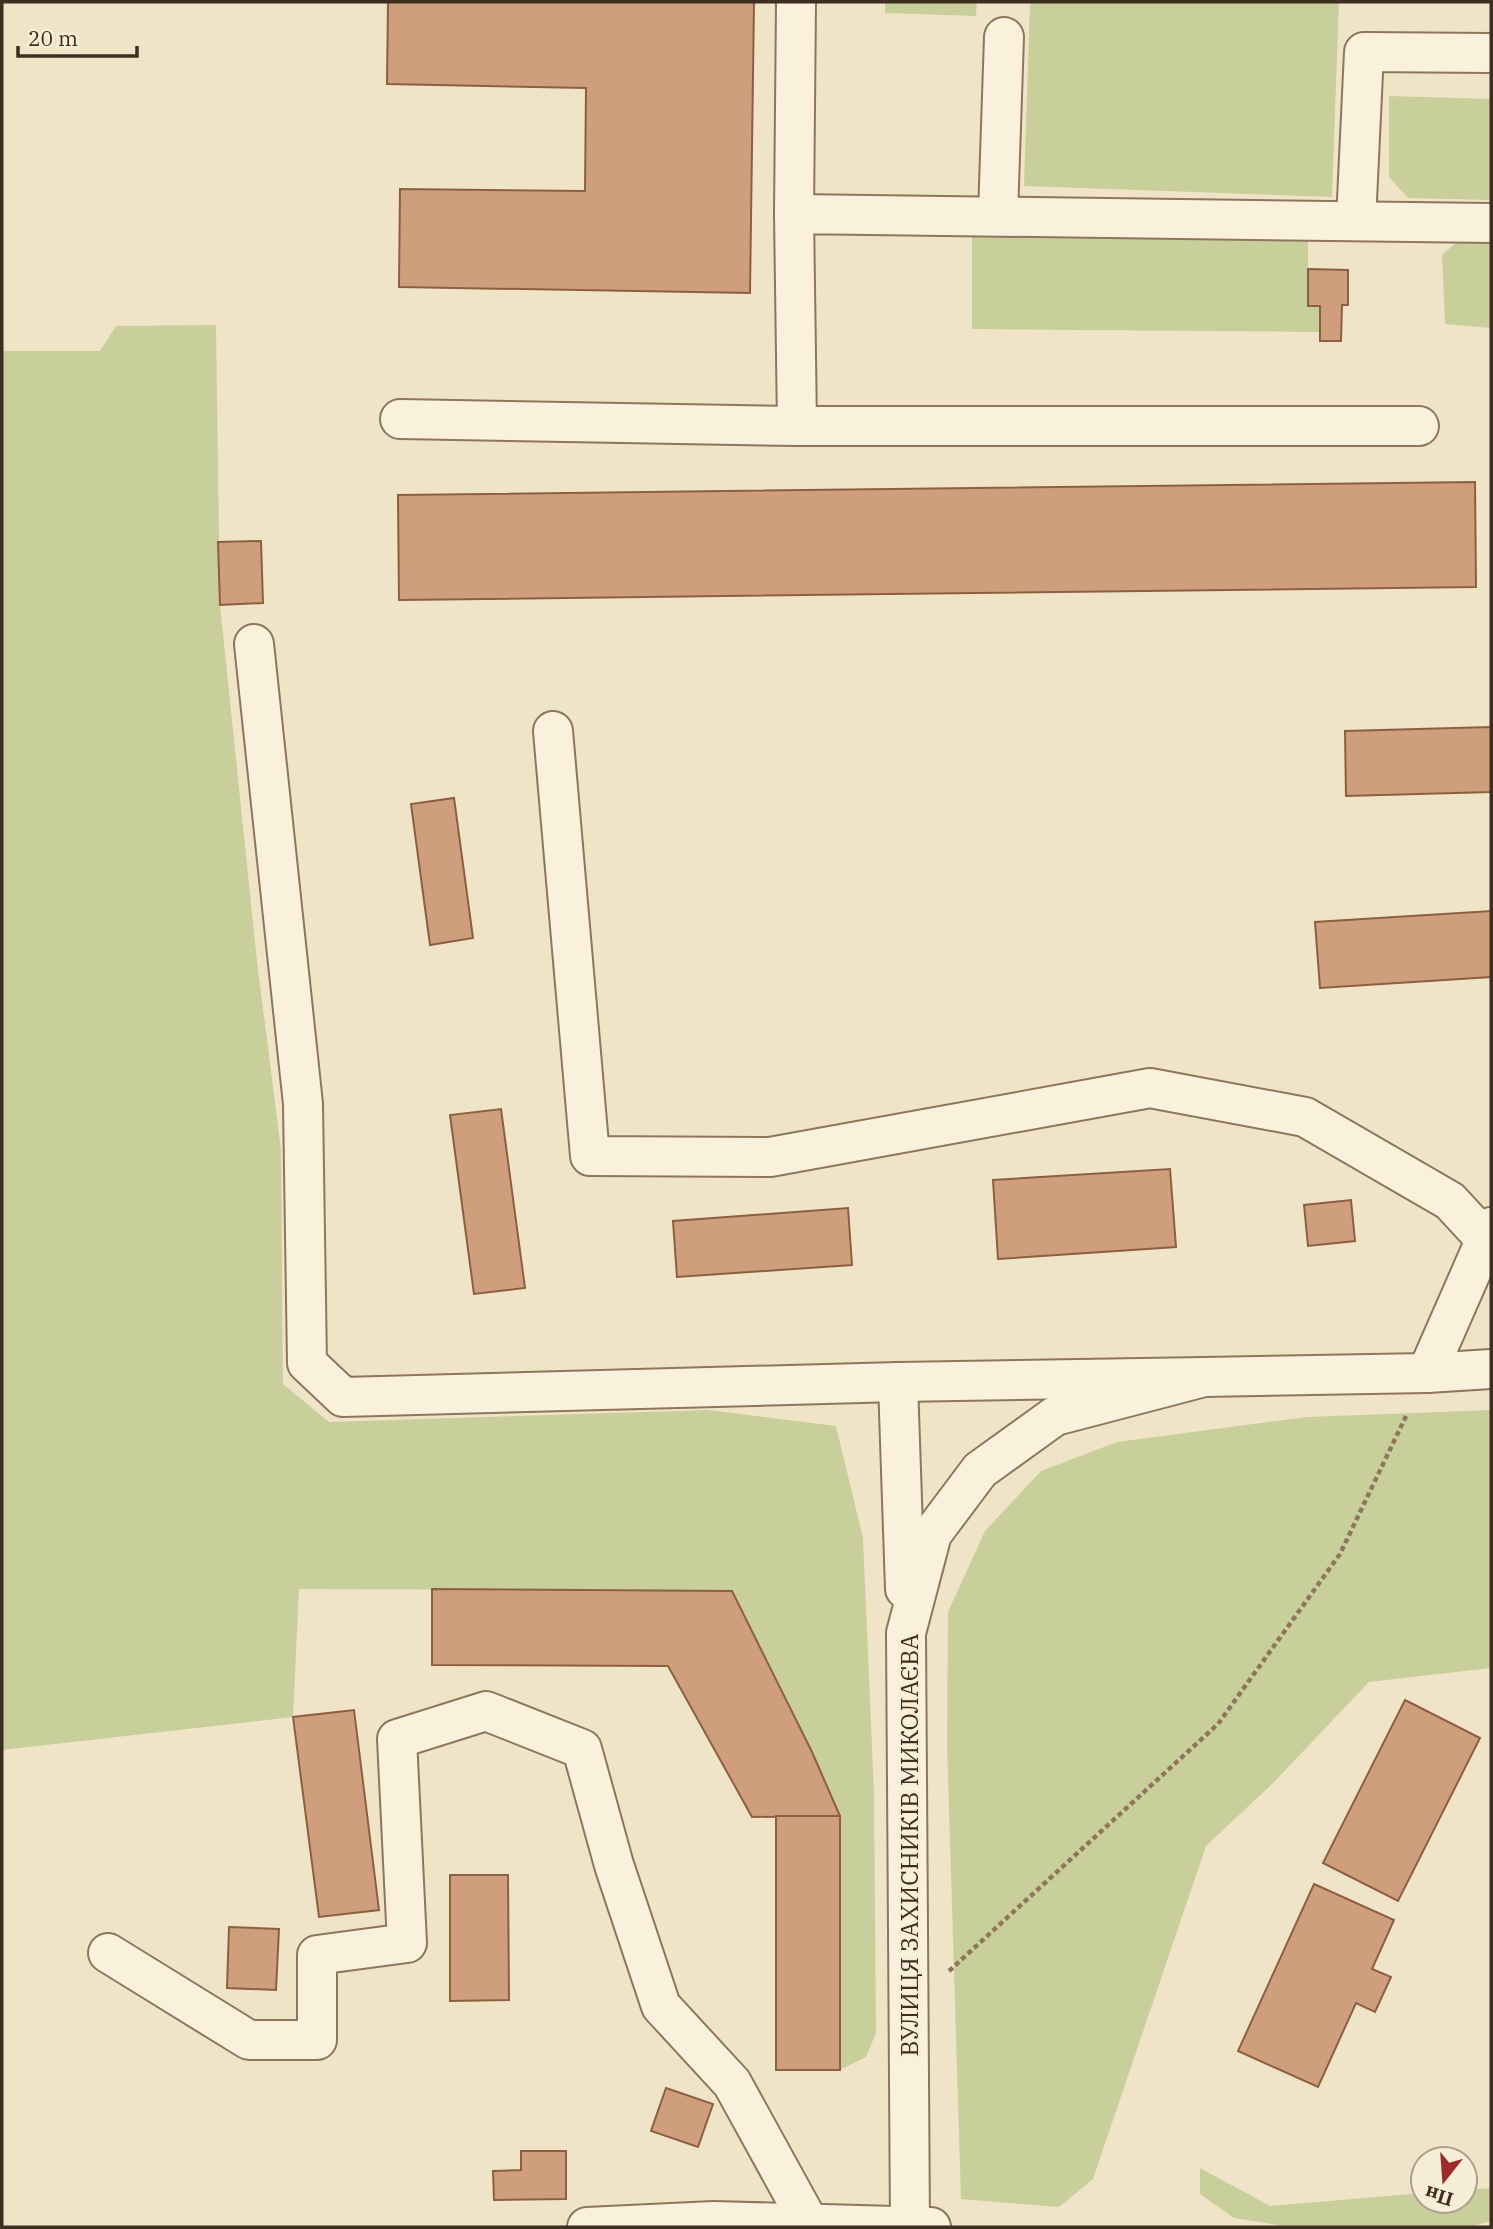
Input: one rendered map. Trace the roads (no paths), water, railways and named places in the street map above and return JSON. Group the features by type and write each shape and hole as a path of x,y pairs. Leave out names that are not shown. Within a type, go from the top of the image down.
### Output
{"street":[{"path":"796,2 794,214 797,426"},
{"path":"998,215 1004,37"},
{"path":"1356,221 1364,52 1491,53"},
{"path":"794,214 1491,223"},
{"path":"400,419 797,426 1419,426"},
{"path":"254,644 303,1104 307,1363 343,1397 898,1382 1205,1377"},
{"path":"554,731 590,1156 770,1157 1150,1088 1305,1117 1450,1200 1489,1234 1426,1373"},
{"name":"ВУЛИЦЯ ЗАХИСНИКІВ МИКОЛАЄВА","path":"917,2227 910,2008 906,1633 932,1534 980,1470 1055,1416 1205,1377 1426,1373 1491,1369"},
{"path":"898,1382 906,1633"},
{"path":"108,1953 249,2040 317,2040 317,1955 407,1944 397,1740 486,1711 582,1749 614,1865 661,2006 732,2083 809,2223"},
{"path":"587,2227 714,2221 917,2227"}]}
